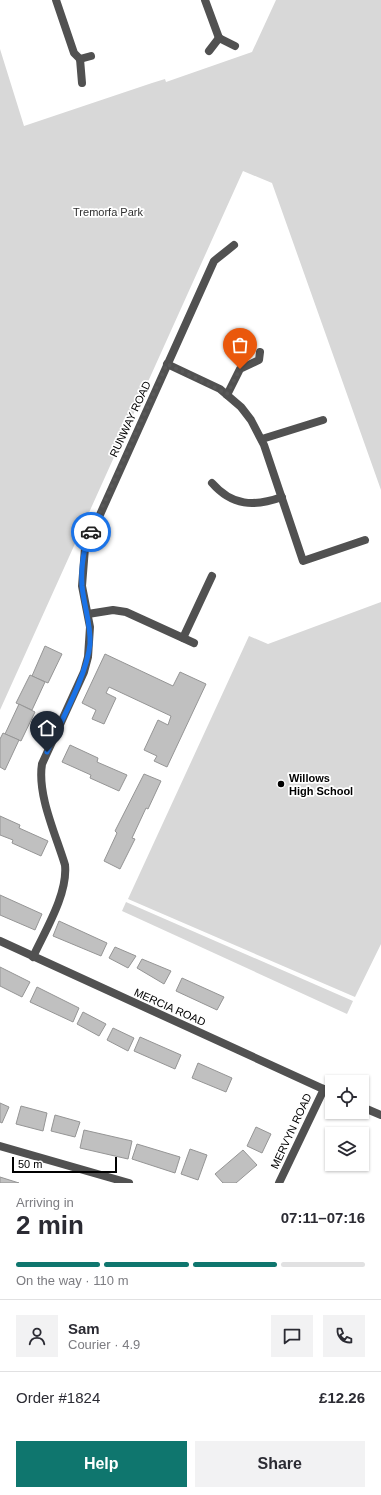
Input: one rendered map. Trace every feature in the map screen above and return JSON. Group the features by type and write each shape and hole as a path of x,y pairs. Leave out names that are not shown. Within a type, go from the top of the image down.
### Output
{"street":[{"path":"56,0 74,53 80,59 82,82"},
{"path":"205,0 219,38 235,46"},
{"path":"209,51 219,38"},
{"path":"80,59 91,56"},
{"name":"RUNWAY ROAD","path":"33,957 61,895 66,874 65,865 44,796 40,774 42,764 86,664 90,645 88,614 82,586 85,548 214,262 234,245"},
{"path":"227,394 240,369 259,360 260,352"},
{"path":"167,364 227,394 241,407 258,431 303,561 366,540"},
{"path":"262,440 323,420"},
{"path":"212,483 220,491 247,504 257,504 282,497"},
{"path":"183,638 212,576"},
{"path":"88,614 114,610 126,612 194,643"},
{"name":"MERCIA ROAD","path":"0,941 324,1089"},
{"name":"MERVYN ROAD","path":"279,1183 324,1089"},
{"path":"369,1109 381,1115"},
{"path":"0,1146 128,1183"}],"green space":[{"name":"Tremorfa Park","path":"276,0 381,0 381,490 272,183 243,171 0,710 0,49 24,126 152,83 165,79 166,82 252,52"},
{"name":"Willows High School","path":"381,602 381,944 355,997 128,899 249,636 268,644"},
{"path":"126,902 353,1001 347,1014 122,911"}],"building":[{"path":"45,646 62,654 48,683 32,676"},
{"path":"105,654 173,686 180,672 206,684 167,767 154,761 157,756 144,750 158,720 168,725 171,716 109,687 106,693 116,698 104,724 92,719 96,710 82,703"},
{"path":"30,675 45,682 32,710 16,703"},
{"path":"19,704 35,712 21,741 5,734"},
{"path":"3,733 19,740 5,770 0,767 0,739"},
{"path":"70,745 98,758 97,762 127,775 119,791 90,778 91,775 62,762"},
{"path":"144,774 161,781 132,838 135,839 120,869 104,861 117,833 115,831"},
{"path":"0,816 20,825 19,828 48,841 41,856 12,843 13,840 0,835"},
{"path":"0,895 42,914 35,930 0,915"},
{"path":"59,921 107,943 101,956 53,936"},
{"path":"115,947 136,956 128,968 109,958"},
{"path":"142,959 171,971 164,984 137,968"},
{"path":"0,967 30,982 22,997 0,986"},
{"path":"182,978 224,997 217,1010 176,991"},
{"path":"37,987 79,1008 73,1022 30,1002"},
{"path":"83,1012 106,1024 99,1036 77,1024"},
{"path":"113,1028 134,1038 128,1051 107,1040"},
{"path":"140,1037 181,1055 175,1069 134,1051"},
{"path":"198,1063 232,1078 226,1092 192,1078"},
{"path":"0,1103 9,1107 2,1123 0,1122"},
{"path":"21,1106 47,1113 43,1131 16,1124"},
{"path":"55,1115 80,1122 75,1137 51,1131"},
{"path":"256,1127 271,1134 262,1153 247,1146"},
{"path":"84,1130 132,1141 128,1159 80,1148"},
{"path":"137,1144 180,1157 175,1173 132,1159"},
{"path":"190,1149 207,1155 198,1180 181,1174"},
{"path":"243,1150 257,1165 236,1183 223,1183 215,1174"},
{"path":"0,1177 19,1183 0,1183"}],"way so far":[{"path":"91,532 167,364 220,389 227,394 240,369"}],"place":[{"name":"Willows High School","path":"281,784"}],"route":[{"path":"47,752 84,672 88,657 90,628 82,586 82,572 85,548 91,532"}]}
